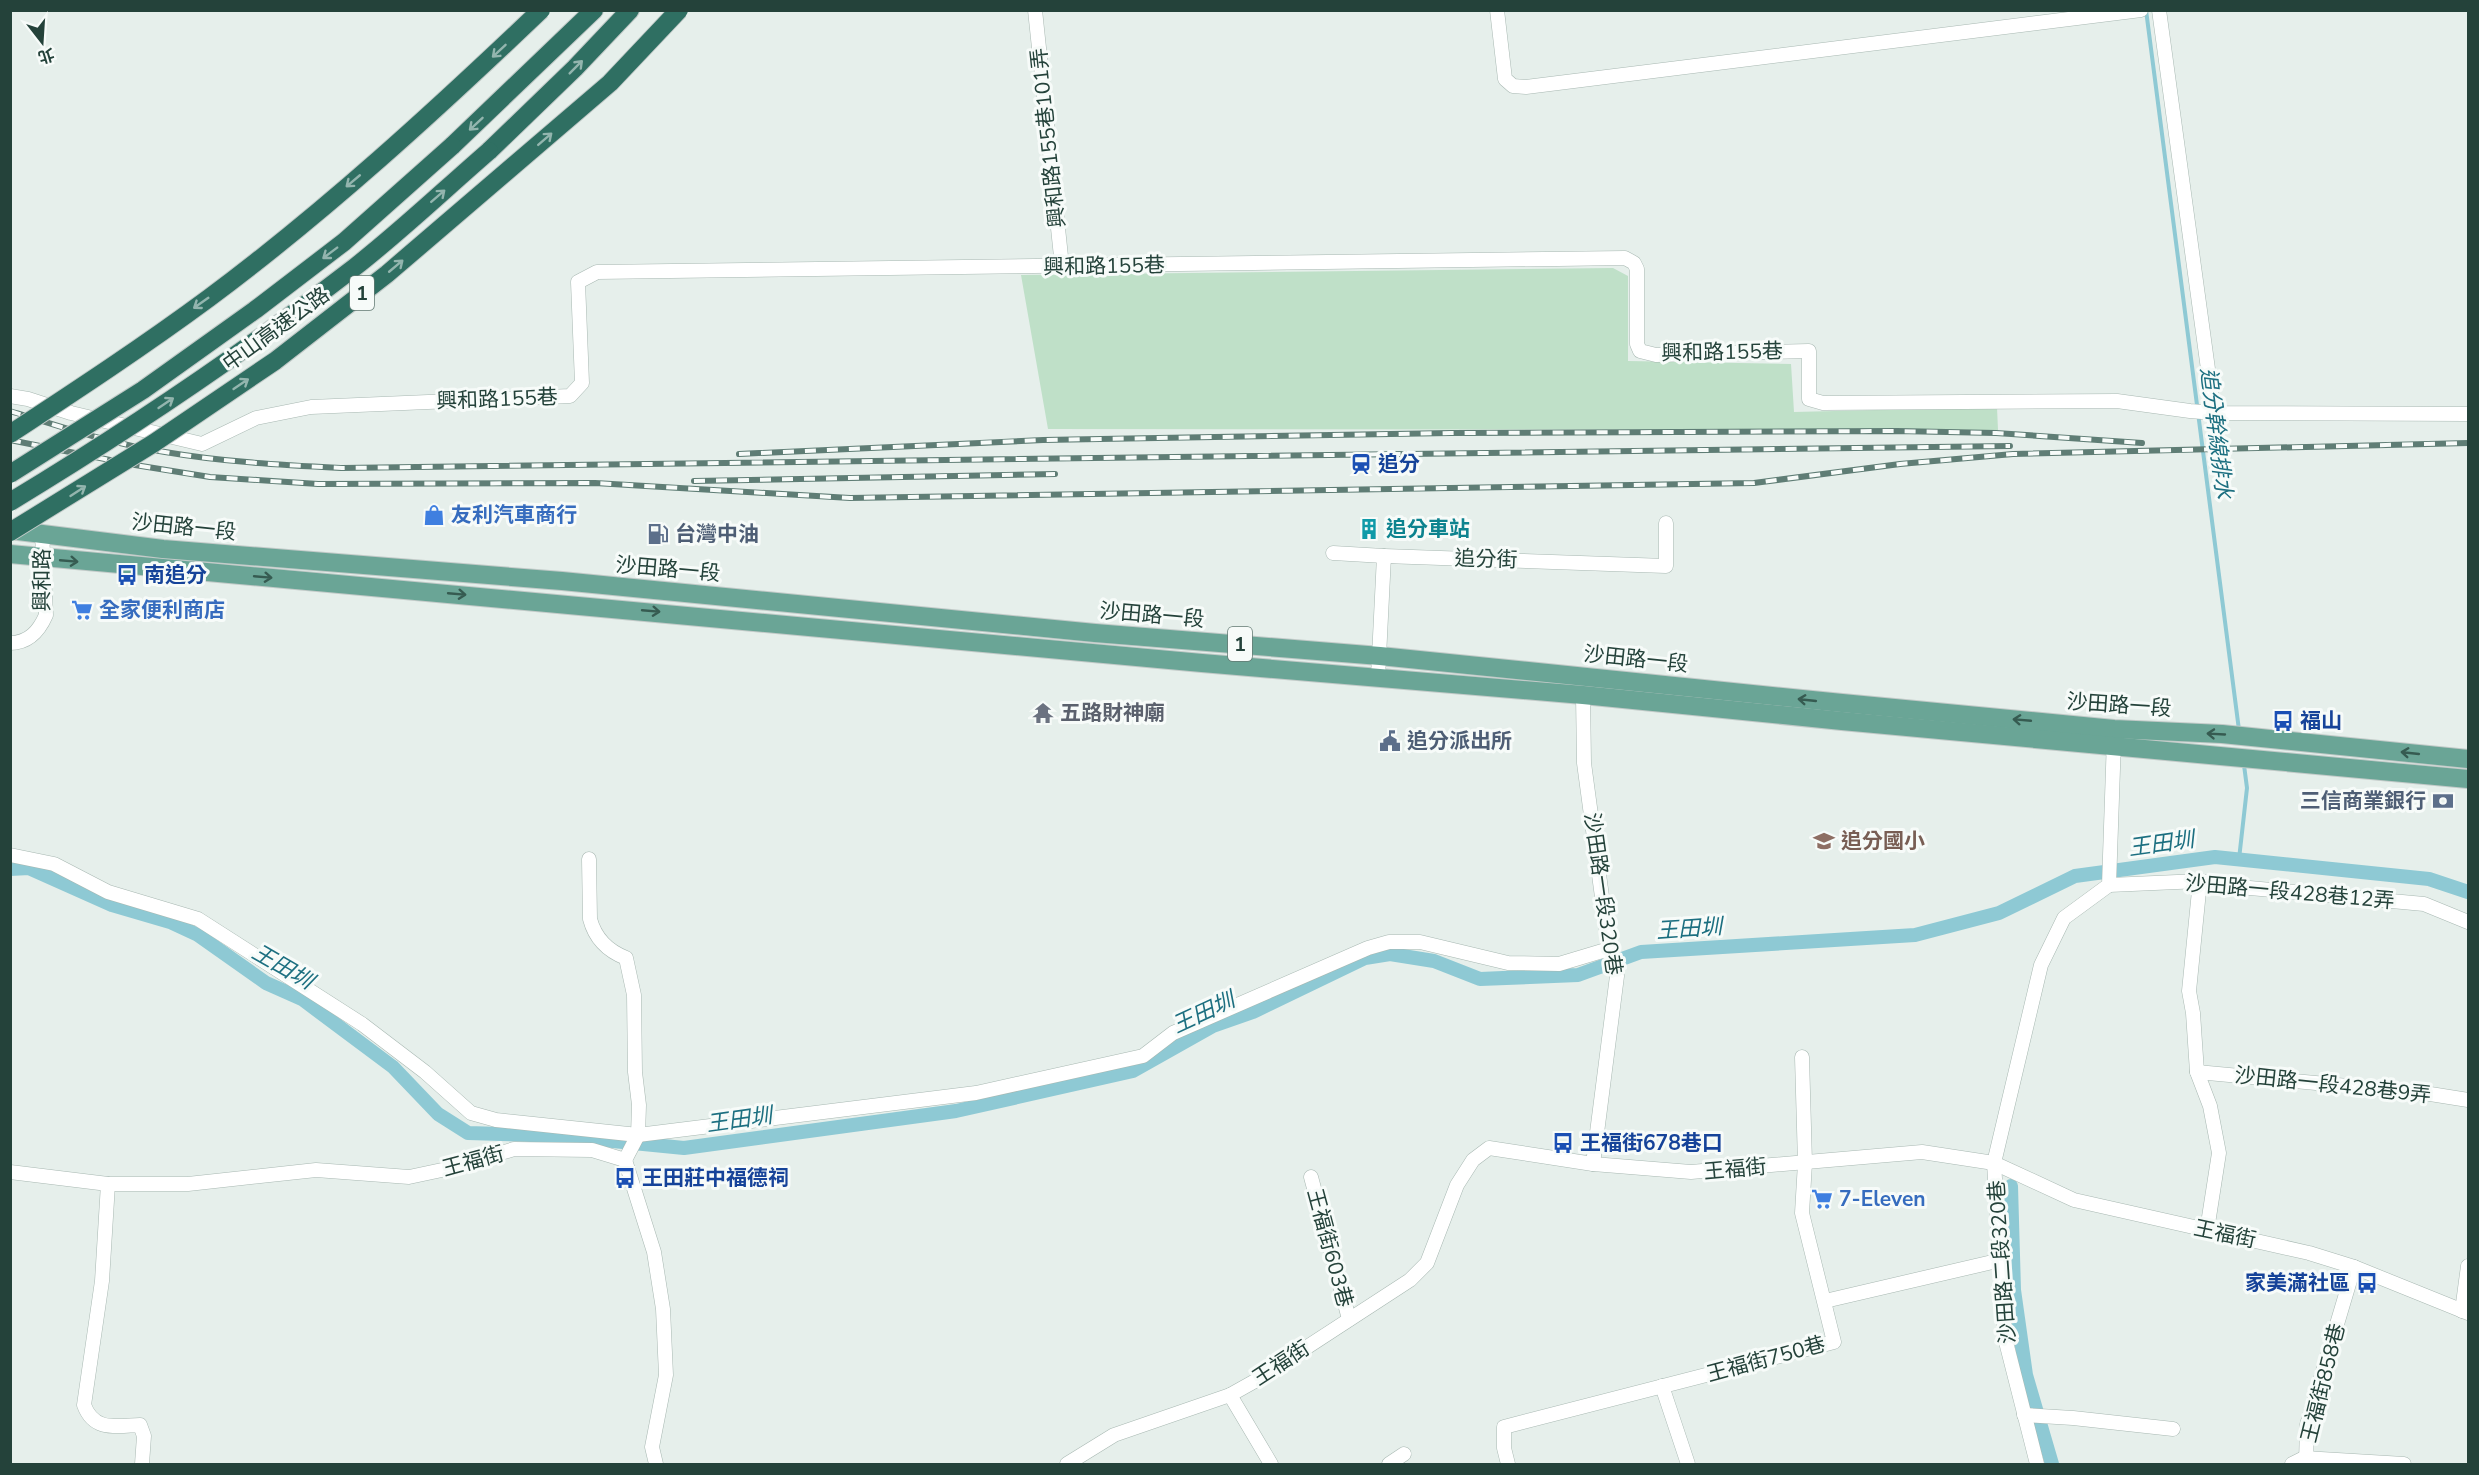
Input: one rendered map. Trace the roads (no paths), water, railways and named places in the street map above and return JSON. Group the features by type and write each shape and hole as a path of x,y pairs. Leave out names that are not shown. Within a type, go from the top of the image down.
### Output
{"highway":[{"path":"10,434 210,297 294,230 383,155 541,10"},
{"name":"中山高速公路","path":"10,474 143,390 344,242 452,146 594,10"},
{"name":"中山高速公路","path":"10,502 92,452 201,380 356,266 489,152 575,68 630,10"},
{"name":"中山高速公路","path":"10,531 154,443 256,373 387,274 610,82 679,10"}],"main road":[{"name":"沙田路一段","path":"10,531 163,549 550,580 1083,632 1380,656 1842,712"},
{"name":"沙田路一段","path":"10,554 1583,695 1842,712 2114,737 2469,779"},
{"name":"沙田路一段","path":"2114,737 2222,734 2469,759"}],"street":[{"name":"興和路155巷101弄","path":"1035,10 1062,266"},
{"path":"1497,10 1505,79 1513,86 1526,87 2141,10"},
{"path":"2159,10 2214,413 2469,414"},
{"name":"興和路155巷","path":"10,396 202,444 256,418 311,407 570,396 582,383 578,282 597,272 1624,258 1634,263 1637,269 1637,344 1640,351 1656,355 1809,351 1809,399 1823,403 2117,401 2214,413"},
{"name":"追分街","path":"1384,556 1666,566 1666,523"},
{"name":"興和路","path":"10,643 22,643 30,638 41,626 46,615 42,533"},
{"path":"1333,553 1384,556 1378,677"},
{"name":"沙田路一段320巷","path":"1583,695 1584,763 1609,949 1617,976 1593,1164"},
{"path":"1995,1163 2041,964 2064,918 2109,885 2114,737"},
{"path":"10,855 54,864 108,892 198,919 362,1024 425,1072 471,1113 496,1120 638,1135 976,1093 1143,1056 1173,1033 1368,948 1389,942 1420,942 1508,963 1559,964 1609,949"},
{"path":"589,859 592,928 597,937 615,954 626,958 634,995 638,1135 625,1160 654,1252 663,1309 666,1375 652,1447 656,1464"},
{"path":"2200,881 2188,991 2193,1013 2197,1072 2210,1106 2219,1153 2207,1230"},
{"name":"沙田路一段428巷12弄","path":"2109,885 2129,886 2200,881 2228,886 2424,904 2469,922"},
{"name":"王福街750巷","path":"1508,1464 1504,1448 1504,1427 1834,1342 1803,1213 1805,1163 1802,1057"},
{"name":"沙田路一段428巷9弄","path":"2197,1072 2424,1093 2469,1100"},
{"name":"王福街","path":"1067,1464 1114,1435 1230,1395 1256,1381 1348,1318 1410,1280 1427,1263 1457,1185 1473,1160 1489,1148 1593,1164 1691,1172 1922,1152 1995,1163 2074,1200 2309,1253 2355,1267 2465,1312"},
{"name":"王福街","path":"10,1172 108,1184 188,1184 316,1170 409,1177 456,1167 514,1149 592,1150 625,1160"},
{"name":"沙田路二段320巷","path":"1995,1163 2005,1338 2037,1464"},
{"name":"王福街603巷","path":"1311,1177 1348,1318"},
{"path":"108,1184 102,1281 84,1405 88,1417 94,1422 111,1427 140,1425 144,1436 142,1464"},
{"path":"1825,1301 2001,1260"},
{"path":"2465,1312 2469,1266"},
{"name":"王福街858巷","path":"2301,1462 2307,1425 2355,1267"},
{"path":"1662,1386 1688,1464"},
{"path":"1230,1395 1271,1464"},
{"path":"2024,1415 2173,1429"},
{"path":"1389,1464 1404,1454"},
{"path":"2301,1462 2404,1464"}],"waterway":[{"name":"追分幹線排水","path":"2146,10 2239,730"},
{"name":"追分幹線排水","path":"2239,859 2247,788 2244,765"},
{"name":"王田圳","path":"10,869 29,868 112,905 170,922 198,935 266,983 302,999 393,1067 438,1114 468,1133 562,1136 684,1148 956,1111 1133,1071 1213,1026 1253,1012 1365,958 1390,954 1434,961 1480,979 1578,975 1641,952 1915,935 1999,913 2075,876 2215,857 2429,879 2468,892"},
{"path":"2011,1186 2014,1290 2026,1375 2052,1464"}],"railway":[{"path":"10,411 107,440 146,449 231,461 342,468 2010,446"},
{"path":"739,454 1043,440 1451,433 1897,431 1996,433 2142,443"},
{"path":"10,440 135,465 210,477 318,484 595,483 850,498 1754,483 1900,464 2013,454 2468,443"},
{"path":"694,481 1055,474"}],"place":[{"name":"追分","path":"1361,464"},
{"name":"友利汽車商行","path":"434,515"},
{"name":"追分車站","path":"1369,529"},
{"name":"台灣中油","path":"658,534"},
{"name":"南追分","path":"127,575"},
{"name":"全家便利商店","path":"82,610"},
{"name":"五路財神廟","path":"1043,713"},
{"name":"福山","path":"2283,721"},
{"name":"追分派出所","path":"1390,741"},
{"name":"三信商業銀行","path":"2443,801"},
{"name":"追分國小","path":"1824,841"},
{"name":"王福街678巷口","path":"1563,1143"},
{"name":"王田莊中福德祠","path":"625,1178"},
{"name":"7-Eleven","path":"1822,1199"},
{"name":"家美滿社區","path":"2367,1283"}]}
